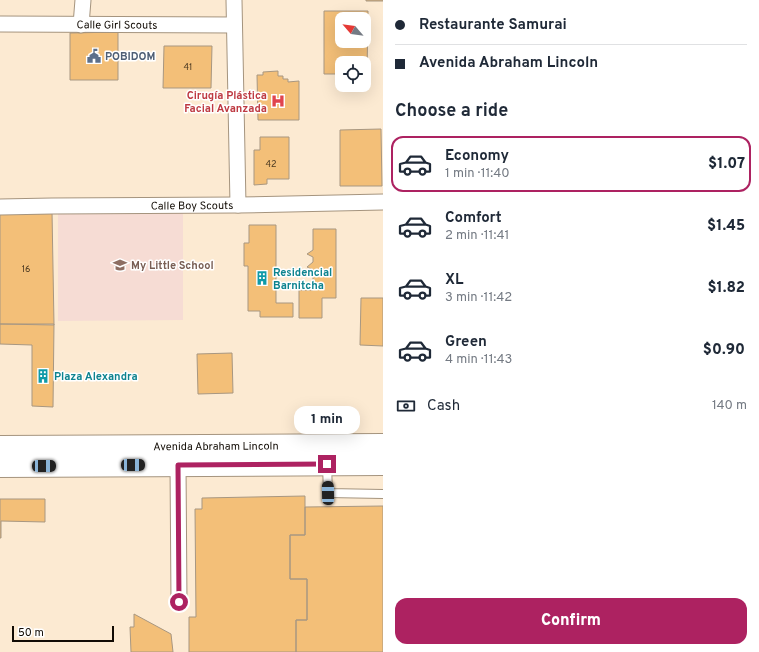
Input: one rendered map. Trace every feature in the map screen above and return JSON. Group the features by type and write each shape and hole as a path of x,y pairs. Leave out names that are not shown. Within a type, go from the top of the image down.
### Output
{"main road":[{"name":"Avenida Abraham Lincoln","path":"0,447 383,445"},
{"name":"Avenida Abraham Lincoln","path":"0,466 383,464"}],"street":[{"path":"81,25 83,0"},
{"path":"234,0 238,205"},
{"name":"Calle Girl Scouts","path":"0,24 234,25"},
{"name":"Calle Boy Scouts","path":"0,208 383,202"},
{"path":"178,465 179,602"}],"lane":[{"path":"327,464 328,493 383,494"}],"shaded area":[{"name":"My Little School","path":"183,209 183,320 58,321 58,210"}],"building":[{"path":"383,0 383,1 366,1"},
{"path":"324,11 368,11 335,12 335,48 367,48 367,56 335,56 335,74 324,74"},
{"name":"POBIDOM","path":"118,32 118,80 70,80 70,33"},
{"path":"164,46 212,46 211,88 163,88"},
{"name":"Cirugía Plástica Facial Avanzada","path":"278,71 278,76 283,76 283,79 288,79 288,82 299,81 299,120 258,120 257,75 263,75 263,72"},
{"path":"381,129 382,186 340,186 340,130"},
{"path":"260,137 289,137 289,179 267,179 267,184 254,185 254,150 260,150"},
{"path":"52,211 54,325 0,324 0,214"},
{"name":"Residencial Barnitcha","path":"249,225 276,225 276,303 293,303 293,317 260,317 260,311 248,311 248,266 244,266 244,243 249,243"},
{"path":"313,229 336,229 336,298 322,298 322,318 299,318 299,290 313,290 313,270 307,267 313,262 313,257 307,254 313,250"},
{"path":"361,298 383,298 383,346 360,345"},
{"name":"Plaza Alexandra","path":"0,324 54,324 53,407 32,406 32,345 0,344"},
{"path":"232,353 233,393 198,394 197,354"},
{"path":"305,496 305,535 290,535 290,579 307,579 307,620 296,620 296,652 189,652 189,617 196,617 195,509 202,509 202,498"},
{"path":"0,499 45,499 45,522 1,521 0,538"},
{"path":"383,506 383,652 296,652 296,620 307,620 307,579 290,579 290,535 305,535 305,507"},
{"path":"134,614 171,634 173,652 131,652 130,627 134,627"}],"place":[{"name":"POBIDOM","path":"94,56"},
{"name":"Cirugía Plástica Facial Avanzada","path":"278,101"},
{"name":"My Little School","path":"120,265"},
{"name":"Residencial Barnitcha","path":"262,278"},
{"name":"Plaza Alexandra","path":"43,376"}],"route":[{"path":"179,602 178,465 327,464"}]}
